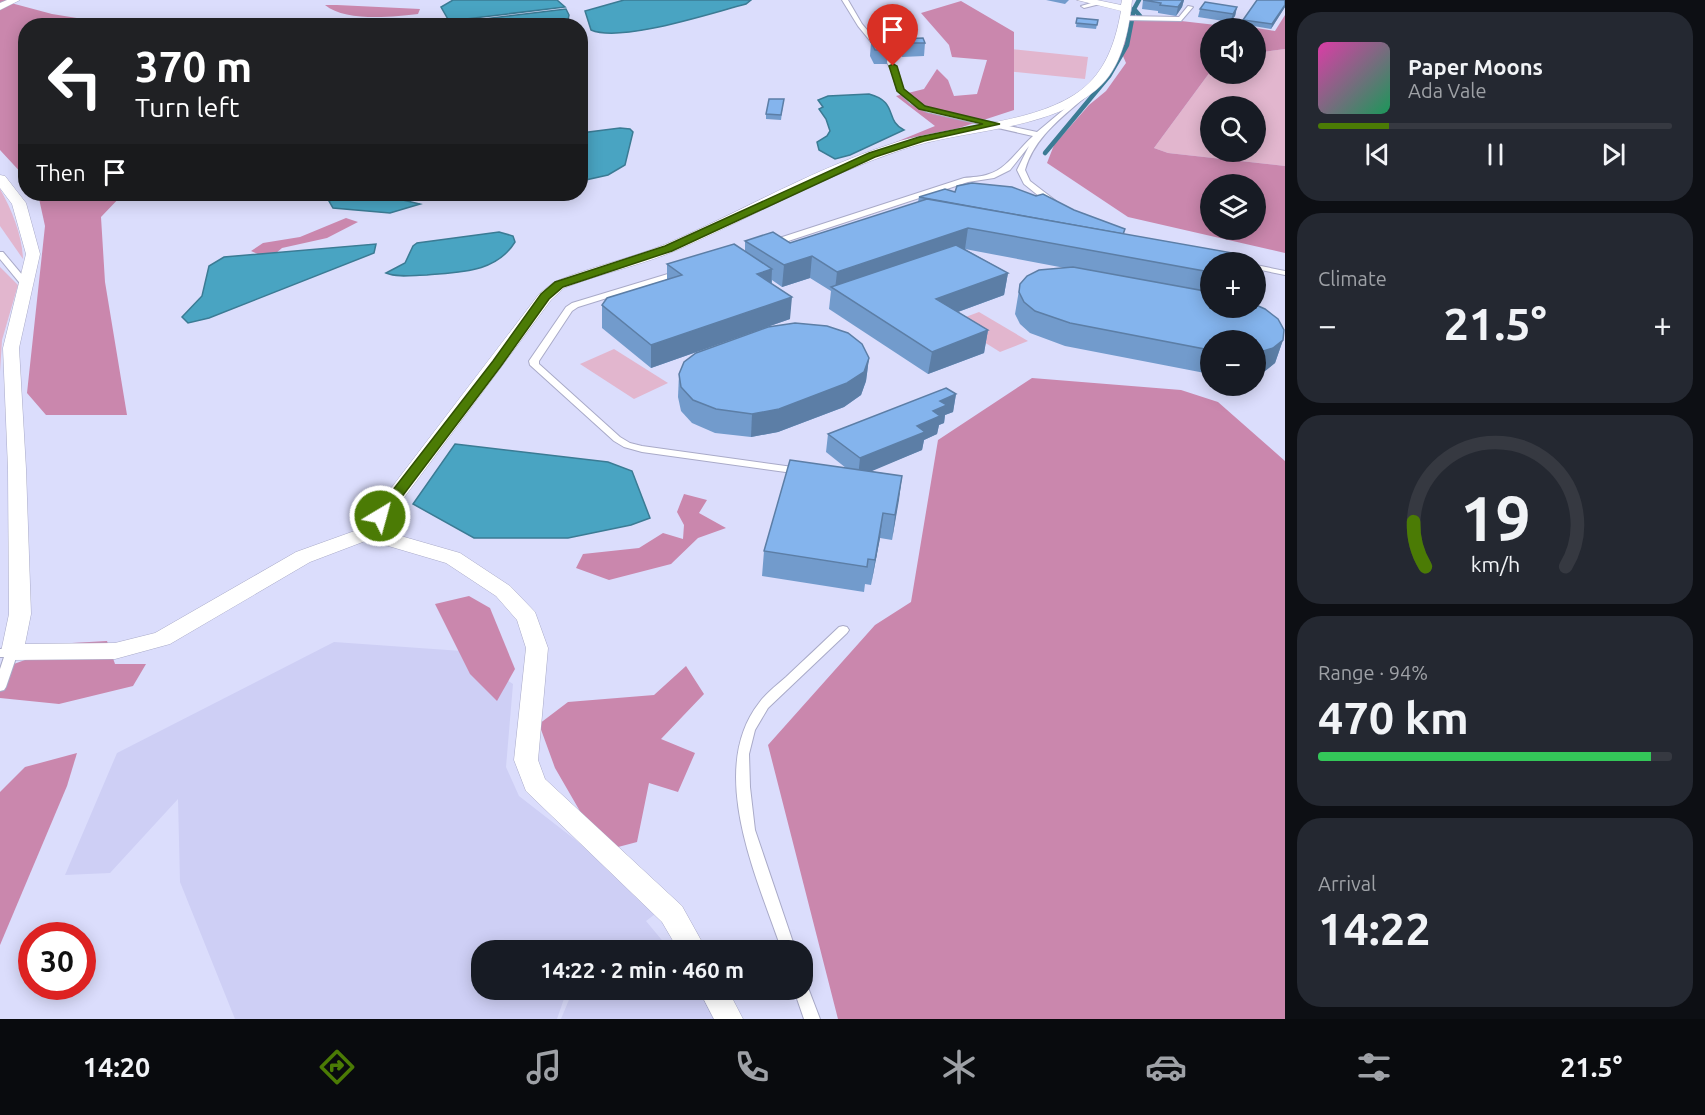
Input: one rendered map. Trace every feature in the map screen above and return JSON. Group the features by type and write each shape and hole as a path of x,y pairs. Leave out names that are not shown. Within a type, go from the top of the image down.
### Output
{"street":[{"path":"0,7 15,0"},
{"path":"0,179 19,203 33,254 11,348 17,469 20,614 6,652 115,651 162,639 303,557 367,533 545,297 559,285 668,248 872,155 922,138 995,124 1061,105 1087,92 1100,80 1110,62 1126,9 1098,3 1083,3"},
{"path":"367,533 453,558 503,591 527,617 537,648 526,760 535,784 672,914 687,940"},
{"path":"719,1000 729,1019"}],"lane":[{"path":"844,0 860,25 888,58 895,71 900,90 912,102 929,111 1039,135"},
{"path":"1126,9 1181,19 1190,7"},
{"path":"986,186 984,180 1007,168 1024,147 1087,92"},
{"path":"1033,197 1055,204 1022,176 1022,167 1039,135"},
{"path":"768,244 967,180 989,176 1013,176 1027,182"},
{"path":"1024,191 1029,186 1027,182"},
{"path":"950,187 976,188"},
{"path":"0,254 26,285"},
{"path":"688,269 574,305 534,361 535,365 617,439 627,445 807,472"},
{"path":"1266,269 1285,273"},
{"path":"785,940 748,830 742,787 744,754 749,729 764,705 843,630"},
{"path":"0,687 6,652"},
{"path":"805,1000 812,1019"}],"shaded area":[{"path":"0,0 17,0 11,3 77,18 18,18 18,169 0,150"},
{"path":"453,0 557,0 565,7 474,18 447,18 441,7"},
{"path":"624,0 751,0 746,4 689,20 623,33 591,30 585,11"},
{"path":"961,1 1014,32 1014,110 959,128 891,144 935,126 896,96 924,89 937,69 948,80 954,96 977,94 987,60 952,57 949,45 921,13"},
{"path":"325,5 420,9 418,14 370,17 344,14"},
{"path":"566,9 569,15 568,18 492,18"},
{"path":"1285,15 1285,49 1266,52 1266,30 1275,31"},
{"path":"1134,20 1200,23 1201,84 1154,148 1168,153 1200,157 1200,162 1249,162 1285,166 1285,253 1228,240 1266,240 1266,174 1200,174 1200,234 1128,217 1047,163 1054,145 1089,105 1106,91 1126,63 1120,49"},
{"path":"1002,48 1088,57 1085,79 996,70"},
{"path":"1285,49 1285,166 1249,162 1266,162 1266,96 1200,96 1200,157 1168,153 1154,148 1201,84 1266,84 1266,52"},
{"path":"869,94 878,97 888,106 894,121 904,130 850,155 835,159 819,150 817,142 827,136 830,131 819,109 823,107 818,100 828,96"},
{"path":"630,129 633,132 625,165 608,175 588,179 588,132"},
{"path":"0,189 16,223 23,259 0,226"},
{"path":"40,201 116,201 101,217 105,282 127,415 46,415 27,393 45,226"},
{"path":"329,201 407,201 420,204 390,213 333,208"},
{"path":"346,218 358,222 327,238 282,248 269,259 251,251 263,243 300,237"},
{"path":"499,232 513,236 515,242 498,260 476,269 427,275 401,276 386,273 405,263 413,246 417,243"},
{"path":"376,244 374,253 209,318 188,323 182,317 202,296 209,266 224,257"},
{"path":"0,267 18,285 2,340 0,372"},
{"path":"979,312 1028,341 1000,352 952,322"},
{"path":"614,349 668,383 634,399 580,364"},
{"path":"1032,378 1181,390 1218,402 1285,461 1285,1019 838,1019 768,745 875,625 911,602 938,440"},
{"path":"455,444 608,462 632,471 650,518 631,525 568,538 474,538 413,504"},
{"path":"684,494 707,500 699,513 726,528 698,538 671,564 609,580 576,568 583,554 639,548 663,533 683,539 684,525 677,512"},
{"path":"469,596 490,608 515,669 497,701 470,674 435,604"},
{"path":"107,641 115,664 146,664 133,686 59,704 0,698 0,669 72,643"},
{"path":"334,642 462,651 513,684 506,767 519,796 663,908 646,921 662,940 471,940 471,1000 564,1000 557,1019 235,1019 180,882 178,799 110,873 65,875 117,753"},
{"path":"686,666 704,694 661,739 695,753 678,792 649,783 637,842 603,851 555,768 539,724 568,702 654,695"},
{"path":"77,753 67,786 0,945 0,792 25,767"},
{"path":"569,1000 703,1000 713,1019 561,1019"}],"building":[{"path":"1143,0 1183,0 1178,7"},
{"path":"1257,0 1285,0 1285,5 1272,24 1266,23 1266,18 1244,18"},
{"path":"1205,2 1237,7 1233,14 1200,9"},
{"path":"1077,18 1098,20 1097,25 1076,23"},
{"path":"923,38 925,43 903,43 900,39"},
{"path":"871,42 884,42 888,50 875,50"},
{"path":"769,99 784,99 781,115 766,114"},
{"path":"972,183 1012,187 1036,196 1043,194 1074,210 1125,229 1123,234 919,197 945,189 955,192 957,186"},
{"path":"927,199 1227,252 1200,252 1200,270 968,228 837,272 812,256 784,265 745,241 773,232 790,243"},
{"path":"734,244 772,269 757,274 792,297 651,345 602,305 607,298 682,275 667,264"},
{"path":"956,245 1008,273 936,299 988,330 932,352 831,287"},
{"path":"1073,267 1200,290 1200,318 1266,318 1266,310 1278,319 1284,330 1283,340 1266,350 1266,330 1200,330 1200,348 1070,323 1035,311 1024,302 1019,292 1020,284 1027,276 1039,270"},
{"path":"795,323 827,326 848,333 862,344 869,358 864,372 847,383 779,409 752,414 716,409 693,400 681,387 679,374 684,362 696,353 768,327"},
{"path":"946,388 956,394 940,401 947,405 933,411 940,416 917,426 925,432 860,458 828,434"},
{"path":"790,460 902,476 895,515 883,513 875,560 868,559 867,567 764,551"}],"waterway":[{"path":"1134,9 1139,0"},
{"path":"1045,153 1109,76 1127,45 1134,9"},
{"path":"1134,9 1140,16"}],"route":[{"path":"380,516 551,290 583,275 668,248 872,155 922,138 995,124 922,108 900,90 893,66"}]}
